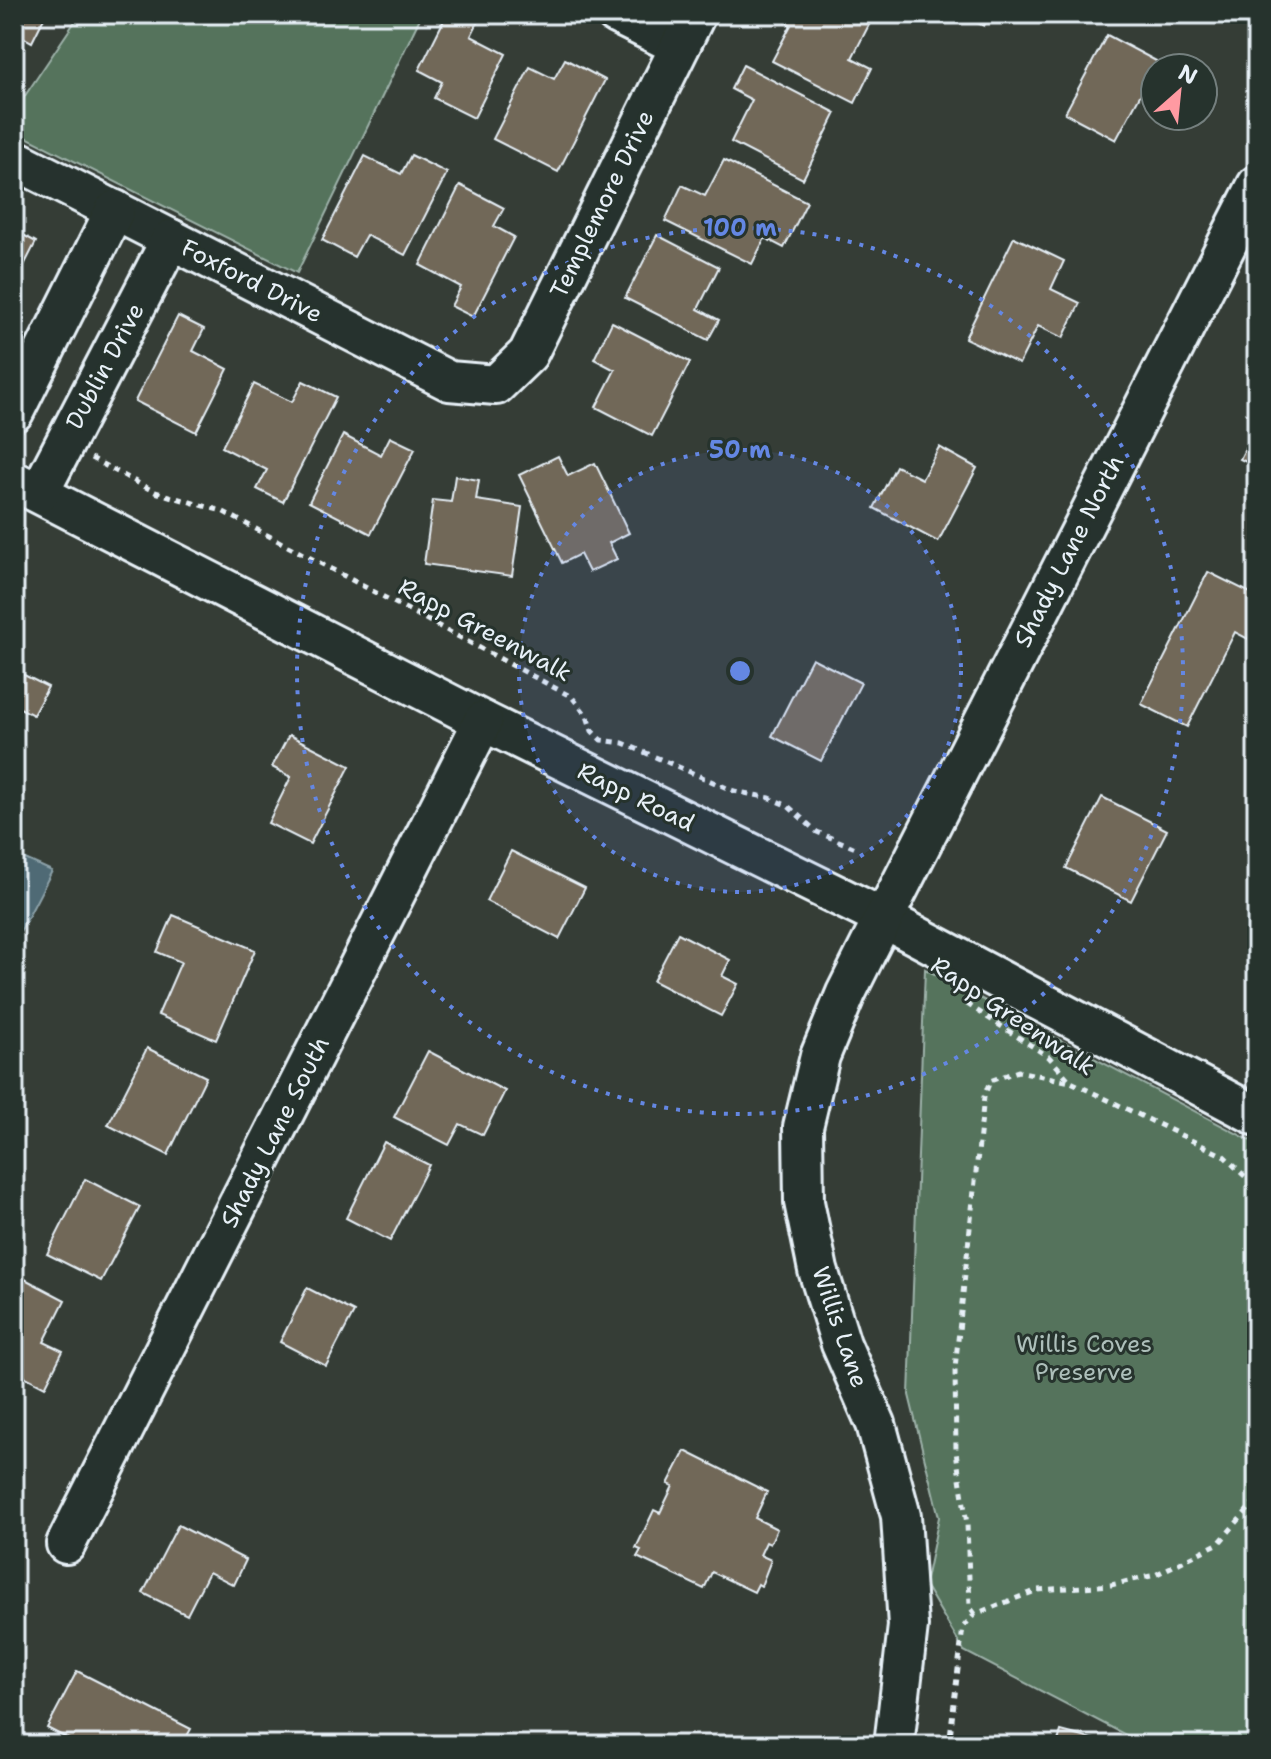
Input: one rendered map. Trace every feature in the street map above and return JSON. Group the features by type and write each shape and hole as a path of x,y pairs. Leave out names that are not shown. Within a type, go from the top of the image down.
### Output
{"street":[{"path":"616,14 688,30"},
{"name":"Templemore Drive","path":"496,385 528,354 688,30"},
{"name":"Foxford Drive","path":"14,159 449,381 496,385"},
{"name":"Shady Lane North","path":"883,918 1257,185"},
{"path":"14,412 115,210"},
{"name":"Dublin Drive","path":"26,487 171,239"},
{"name":"Rapp Road","path":"26,487 483,721 883,918 1257,1116"},
{"name":"Shady Lane South","path":"66,1544 483,721"},
{"name":"Willis Lane","path":"883,918 846,993 820,1056 803,1127 804,1202 818,1270 841,1344 876,1424 901,1516 908,1626 894,1745"}],"path":[{"name":"Rapp Greenwalk","path":"79,451 155,492 222,511 572,697 587,716 592,731 601,740 623,743 734,791 770,798 788,806 817,832 858,849"},
{"name":"Rapp Greenwalk","path":"955,996 1049,1057 1071,1082 1224,1156 1257,1188"},
{"path":"975,1614 970,1607 967,1524 956,1452 955,1368 984,1097 990,1081 1018,1071 1071,1082"},
{"path":"949,1745 963,1627 975,1614 1038,1590 1111,1585 1155,1575 1219,1543 1257,1499"}],"green space":[{"path":"80,14 422,14 297,273 14,131 14,112"},
{"name":"Willis Coves Preserve","path":"925,969 1257,1144 1257,1745 1145,1745 964,1651 925,1585 939,1517 909,1395"}],"water":[{"path":"14,854 52,871 14,944"}],"building":[{"path":"14,14 46,14 32,42 14,32"},
{"path":"447,14 481,16 471,36 506,54 474,118 434,98 442,82 419,70"},
{"path":"770,14 858,14 871,21 852,58 872,68 855,103 772,61 791,25"},
{"path":"959,14 990,14 984,26"},
{"path":"1107,35 1139,52 1139,97 1116,140 1065,113"},
{"path":"565,59 605,80 558,172 493,139 530,67 554,79"},
{"path":"743,65 836,113 803,179 731,142 752,100 731,89"},
{"path":"411,155 447,173 405,255 366,235 354,257 322,240 365,156 401,174"},
{"path":"724,160 807,202 784,248 765,238 752,264 665,221 682,185 705,196"},
{"path":"460,185 504,208 494,226 514,237 473,317 451,306 461,287 420,265"},
{"path":"14,230 36,242 14,285"},
{"path":"657,235 719,267 698,309 719,320 708,340 625,298"},
{"path":"1014,237 1064,261 1051,289 1080,303 1063,338 1038,326 1019,364 965,338"},
{"path":"178,316 204,329 193,351 228,369 196,432 135,401"},
{"path":"612,322 690,362 652,436 596,407 615,370 594,359"},
{"path":"303,381 336,397 283,502 257,489 267,470 222,447 254,384 292,402"},
{"path":"1257,425 1257,467 1240,459"},
{"path":"343,435 381,455 390,437 415,449 371,534 309,502"},
{"path":"939,447 977,468 938,542 874,508 896,466 922,479"},
{"path":"558,456 568,476 595,463 629,533 609,543 617,559 589,572 580,554 562,563 519,475"},
{"path":"455,476 479,480 476,500 522,507 512,576 424,564 433,500 451,502"},
{"path":"1208,572 1257,596 1257,626 1250,640 1235,632 1187,727 1141,704"},
{"path":"812,658 861,683 821,761 772,736"},
{"path":"14,670 48,687 33,715 14,705"},
{"path":"289,735 350,766 310,844 268,823 291,777 272,767"},
{"path":"1102,797 1167,830 1131,901 1066,868"},
{"path":"511,851 585,888 559,939 486,901"},
{"path":"173,915 255,950 216,1040 158,1015 181,962 157,952"},
{"path":"678,933 730,960 722,976 738,984 721,1016 653,981"},
{"path":"147,1048 206,1077 168,1155 108,1125"},
{"path":"428,1051 505,1091 483,1135 460,1124 449,1145 394,1117"},
{"path":"384,1142 429,1165 390,1241 346,1218"},
{"path":"85,1179 140,1207 101,1281 47,1254"},
{"path":"21,1277 65,1300 44,1342 63,1351 45,1387 14,1371 14,1291"},
{"path":"307,1288 354,1312 326,1366 280,1342"},
{"path":"685,1451 767,1492 755,1518 777,1529 760,1555 771,1560 761,1586 758,1584 754,1592 712,1572 704,1589 637,1557 641,1550 636,1548 654,1510 660,1513 673,1486 668,1484"},
{"path":"178,1525 246,1560 234,1585 209,1572 187,1615 143,1593"},
{"path":"77,1671 191,1729 182,1745 80,1745 47,1728"},
{"path":"1061,1731 1114,1745 1057,1745"}]}
